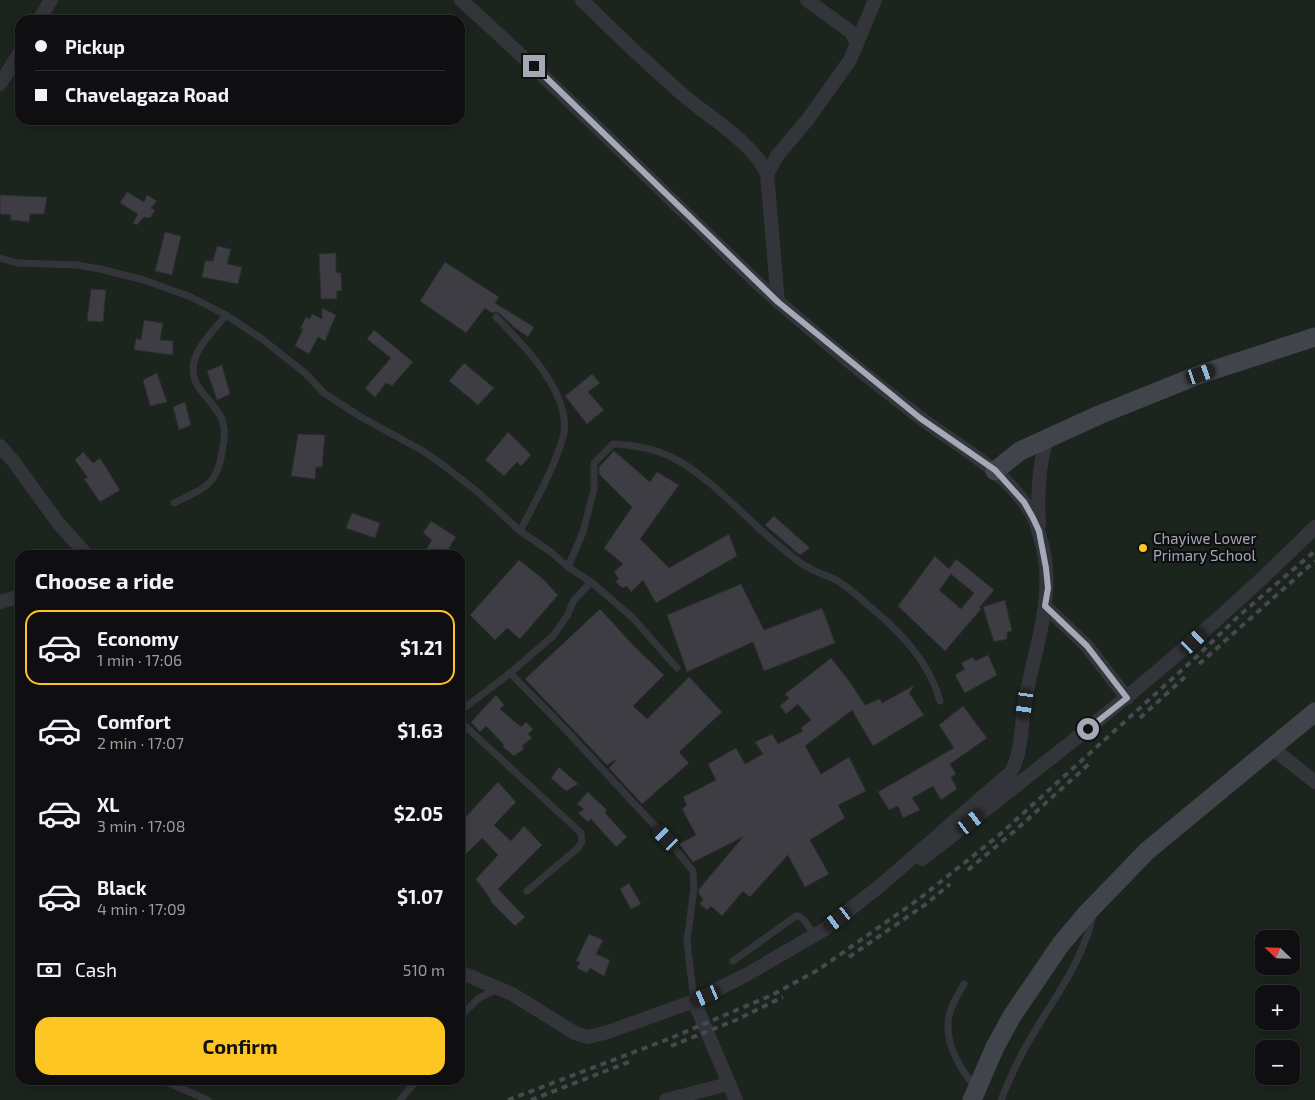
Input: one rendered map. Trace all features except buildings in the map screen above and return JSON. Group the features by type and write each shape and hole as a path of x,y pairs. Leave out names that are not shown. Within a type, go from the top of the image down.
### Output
{"street":[{"path":"42,15 51,0"},
{"path":"461,0 521,53 778,302 920,418 995,470 1024,502 1039,531"},
{"path":"582,0 620,38 682,94 728,130 757,156 763,164 767,174 778,302"},
{"path":"807,0 851,32 857,44"},
{"path":"767,174 777,156 808,119 850,60 874,0"},
{"path":"0,84 15,60"},
{"path":"995,470 1020,451 1047,438 1201,374 1315,337"},
{"path":"465,974 500,988 575,1033 588,1037 696,1006 814,935 851,909 1011,772 1018,754 1025,704 1048,588 1039,531 1038,487 1040,463 1047,438"},
{"path":"0,446 14,462 59,524 82,550"},
{"path":"881,885 917,863 1127,698 1194,641 1315,527"},
{"path":"0,602 15,598"},
{"path":"1045,606 1087,646 1127,698"},
{"path":"974,1094 1008,1024 1030,988 1061,944 1092,907 1147,851 1315,712"},
{"path":"1272,748 1315,782"},
{"path":"696,1006 736,1100"},
{"path":"666,1100 711,1095 728,1084"}],"lane":[{"path":"0,258 18,262 77,265 118,273 191,297 226,315 262,339 304,373 324,393 361,417 423,451 479,493 520,531 591,582 632,617 677,668"},
{"path":"174,503 207,485 219,470 225,438 222,419 197,383 193,372 194,360 198,351 226,315"},
{"path":"496,317 526,347 542,370 563,412 564,433 559,449 548,479 520,531"},
{"path":"568,567 583,532 591,501 594,489 594,463 612,444 652,450 672,457 706,481 781,548 811,570 846,586 887,621 911,645 936,687 940,701"},
{"path":"465,707 510,673 553,636 567,616 574,600 591,582"},
{"path":"510,673 566,730 666,838 693,871 694,888 687,942 696,1006"},
{"path":"465,726 581,833 582,838 578,848 527,892"},
{"path":"1001,1100 1015,1066 1029,1040 1059,994 1076,960 1093,917 1092,907"},
{"path":"733,961 796,916 804,920 814,935"},
{"path":"964,984 955,999 949,1015 948,1027 957,1059 974,1094"},
{"path":"465,1012 479,998 500,988"},
{"path":"174,1085 208,1100"},
{"path":"400,1100 413,1085"}],"shaded area":[{"path":"0,0 1315,0 1315,1100 0,1100"}],"railway":[{"path":"508,1100 671,1038 772,995 818,970 919,899 998,836 1193,660 1241,614 1315,551"},
{"path":"1199,664 1315,561"},
{"path":"1140,718 1185,677"},
{"path":"968,870 1090,763"},
{"path":"849,957 926,904 950,884"},
{"path":"671,1046 736,1020 783,997"},
{"path":"531,1100 629,1062"}],"place":[{"name":"Chayiwe Lower Primary School","path":"1143,548"}],"route":[{"path":"534,66 778,302 920,418 995,470 1024,502 1039,531 1044,553 1048,588 1045,606 1087,646 1127,698 1088,729"}]}
